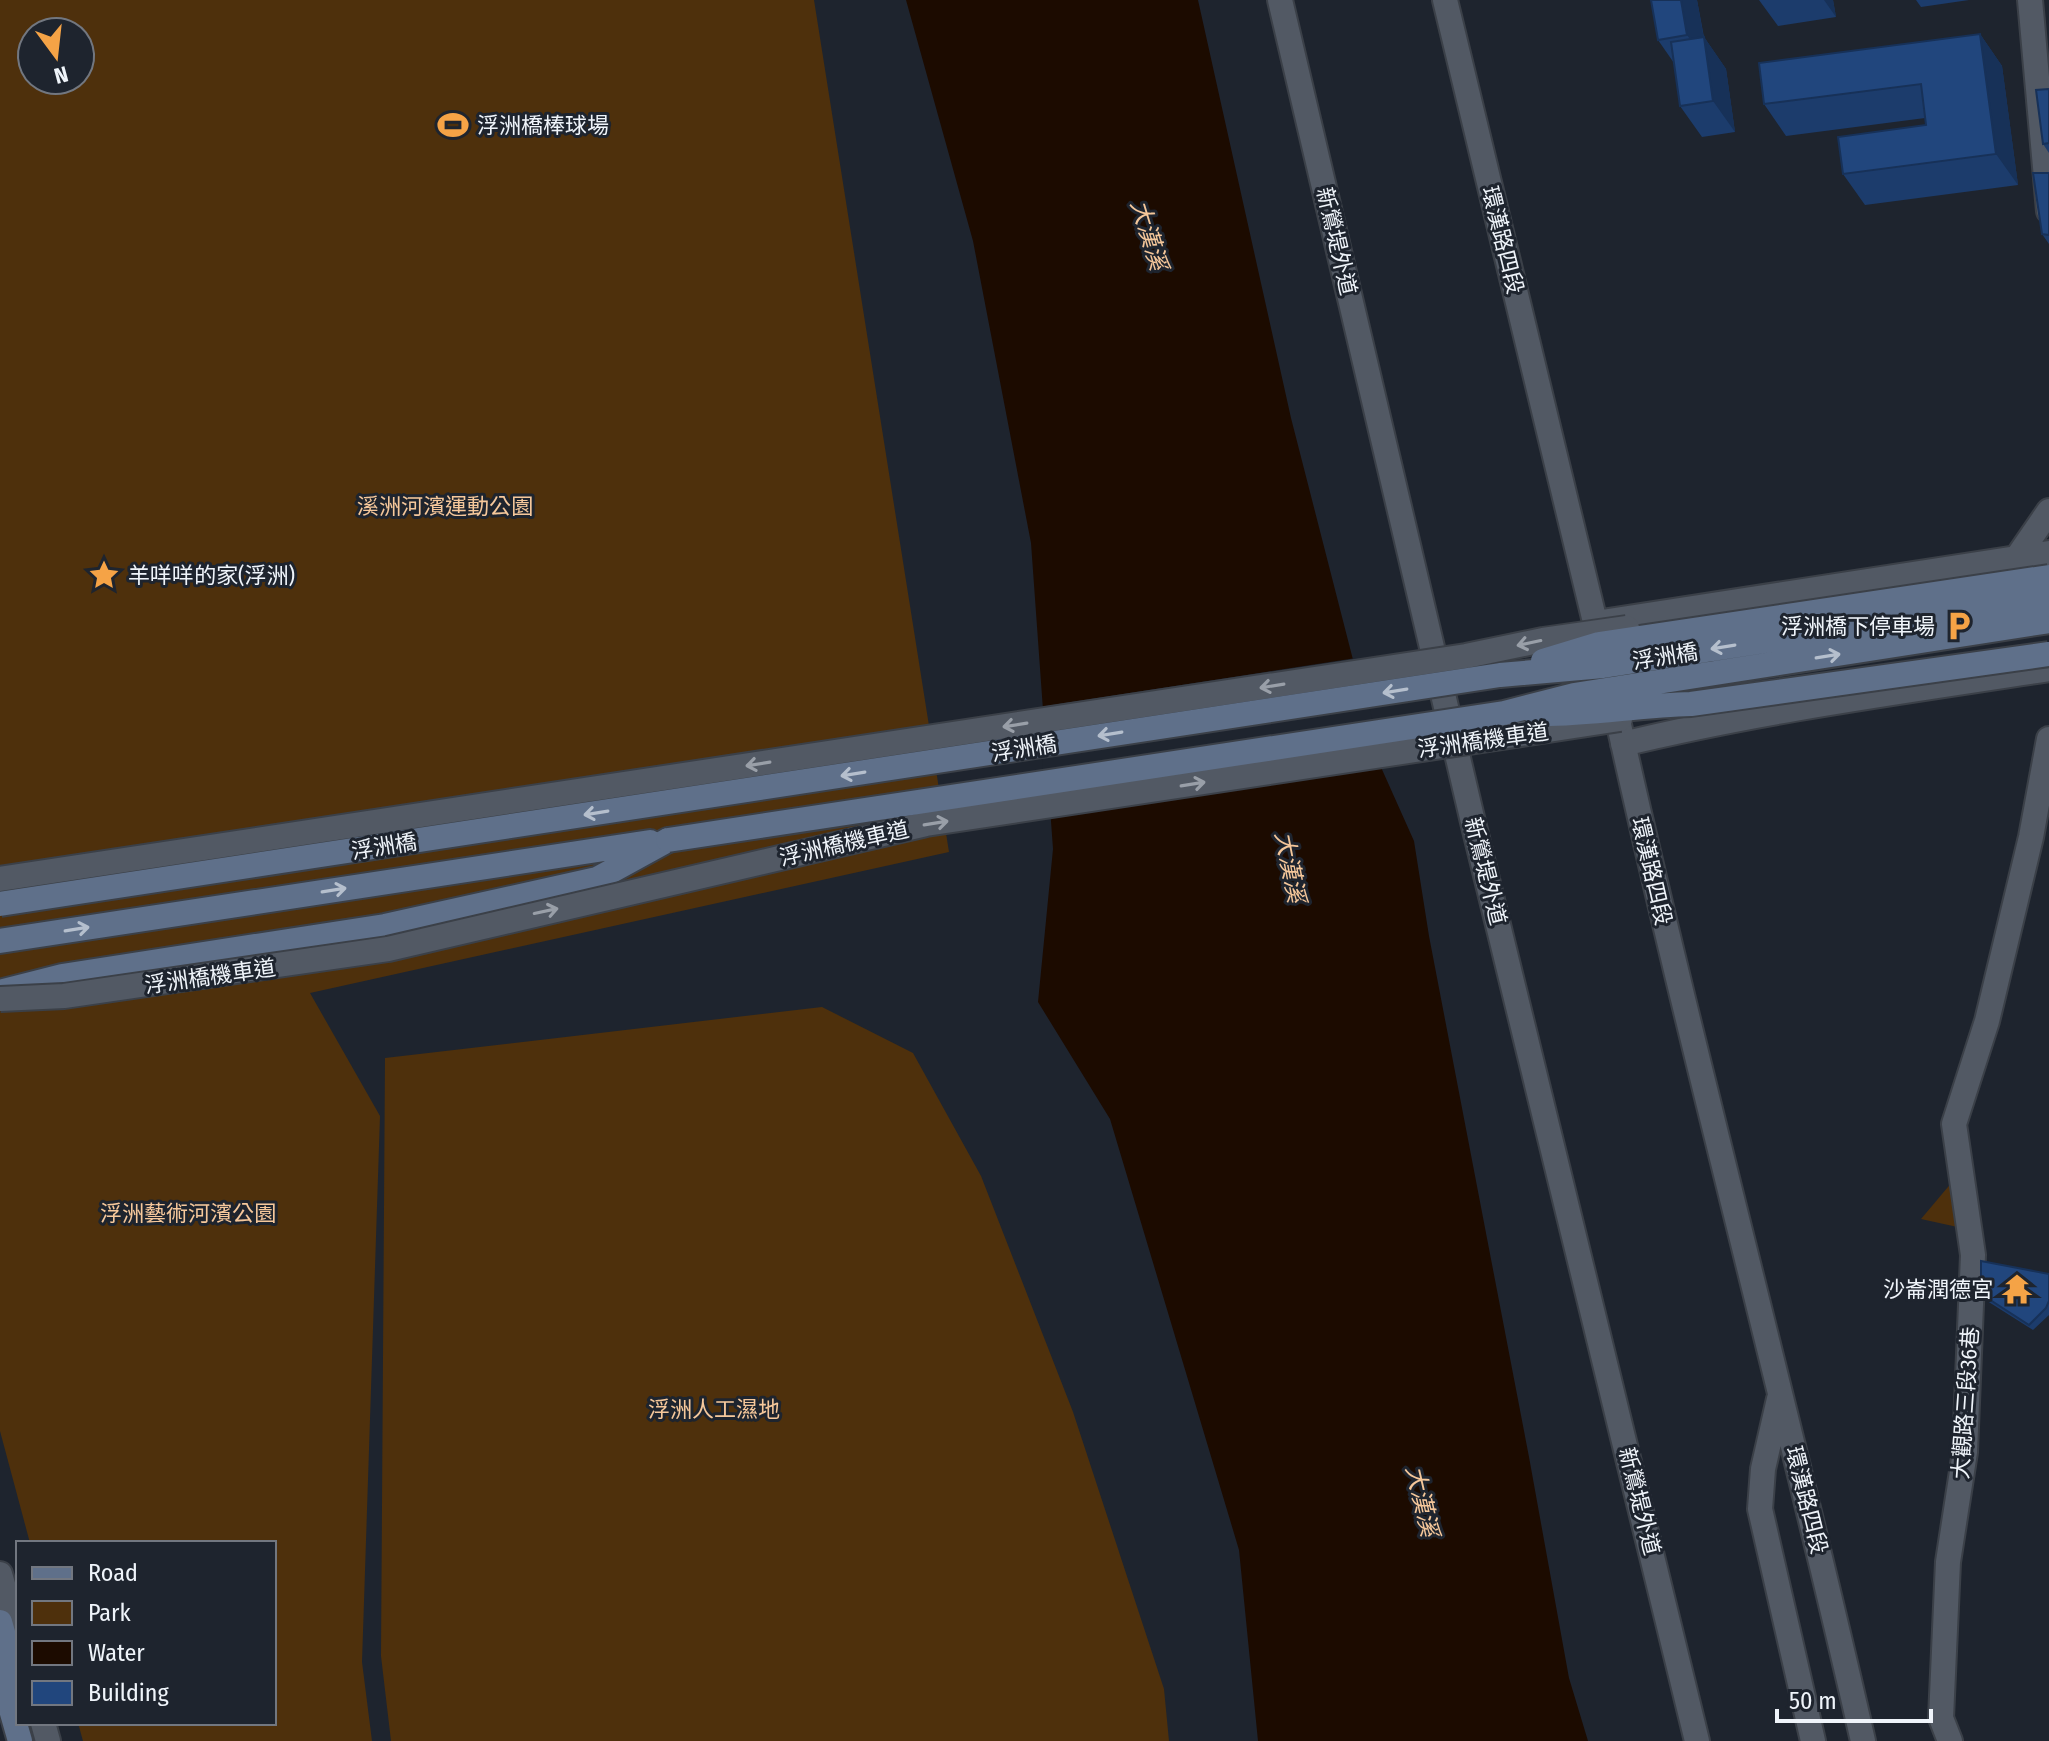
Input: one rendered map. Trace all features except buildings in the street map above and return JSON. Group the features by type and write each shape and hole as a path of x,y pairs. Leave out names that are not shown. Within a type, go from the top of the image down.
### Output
{"main road":[{"path":"1500,675 1599,644 2049,577"},
{"name":"浮洲橋","path":"0,904 1500,675 1603,666 2049,597"},
{"name":"浮洲橋","path":"0,941 1504,713 1574,695 2049,621"},
{"path":"1504,713 1576,715 1651,705 1691,704 2049,654"},
{"name":"浮洲橋","path":"0,992 62,976 385,926 597,879 668,840"},
{"path":"0,1622 16,1678"},
{"path":"0,1671 20,1741"}],"street":[{"name":"新鶯堤外道","path":"1280,0 1473,822 1697,1741"},
{"name":"環漢路四段","path":"1445,0 1596,623 1647,852 1781,1393 1863,1741"},
{"path":"2037,10 2049,211"},
{"path":"2016,559 2049,511"},
{"path":"1596,623 2049,553"},
{"path":"0,879 1466,656 1543,640 2049,565"},
{"path":"1770,596 1752,620 1774,710 1797,710"},
{"path":"1623,744 1797,710 2049,669"},
{"name":"浮洲橋機車道","path":"0,999 64,996 388,949 926,824 1653,715 1691,704"},
{"name":"大觀路三段36巷","path":"1950,1741 1941,1718 1948,1562 1965,1452 1973,1255 1954,1124 1987,1021 2031,837 2049,739"},
{"path":"0,1006 63,987 462,924 500,921"},
{"path":"1781,1393 1763,1469 1760,1509 1813,1741"},
{"path":"0,1574 16,1629"}],"green space":[{"name":"溪洲河濱運動公園","path":"0,0 814,0 949,852 310,993 380,1116 362,1662 372,1741 83,1741 79,1725 276,1725 276,1541 29,1541 0,1431"},
{"name":"浮洲人工濕地","path":"822,1007 913,1053 981,1176 1073,1412 1164,1689 1169,1741 391,1741 381,1656 385,1058"},
{"path":"1953,1181 1962,1228 1921,1219"}],"water":[{"name":"大漢溪","path":"906,0 1198,0 1291,418 1380,765 1414,841 1429,936 1569,1678 1588,1741 1258,1741 1239,1550 1110,1119 1038,1002 1053,849 1031,543 973,241"}],"pier":[{"path":"1356,658 1385,767 1046,819 1039,707"}],"place":[{"name":"浮洲橋棒球場","path":"453,125"},
{"name":"羊咩咩的家(浮洲)","path":"104,575"},
{"name":"浮洲橋下停車場","path":"1959,626"},
{"name":"沙崙潤德宮","path":"2017,1289"}],"park label":[{"name":"浮洲藝術河濱公園","path":"188,1213"}]}
